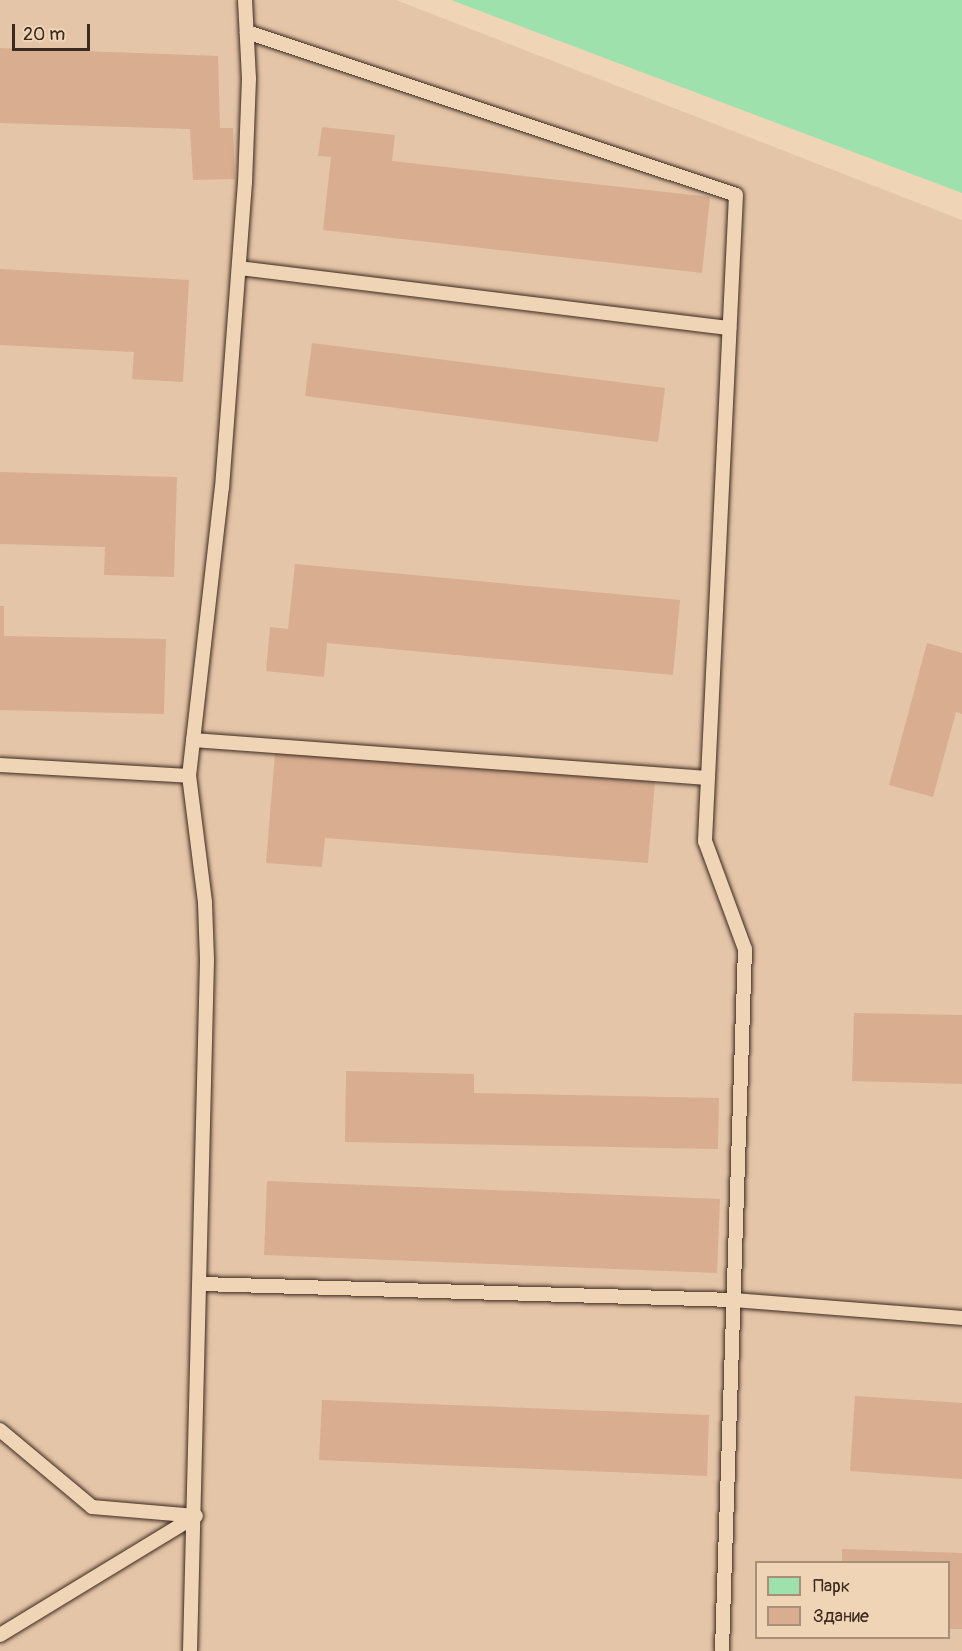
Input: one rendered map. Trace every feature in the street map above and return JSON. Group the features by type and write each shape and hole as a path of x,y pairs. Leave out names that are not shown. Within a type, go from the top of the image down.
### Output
{"lane":[{"path":"190,1651 196,1515 207,948 189,776 222,488 239,268 249,79 245,0"},
{"path":"247,32 736,195 705,841 745,949 722,1651"},
{"path":"239,268 729,328"},
{"path":"194,740 708,778"},
{"path":"0,765 189,776"},
{"path":"201,1284 734,1300 962,1318"},
{"path":"0,1430 92,1507 196,1515"},
{"path":"0,1635 196,1515"}],"shaded area":[{"path":"0,0 396,0 962,220 962,1651 0,1651"}],"green space":[{"path":"451,0 962,0 962,193"}],"building":[{"path":"0,48 218,56 220,128 233,128 235,179 193,180 190,129 0,123"},
{"path":"322,127 395,135 392,161 710,197 702,273 323,230 331,157 318,156"},
{"path":"0,269 189,280 183,382 132,379 134,352 0,345"},
{"path":"312,343 665,388 658,442 305,396"},
{"path":"0,472 177,477 174,577 104,575 105,547 0,544"},
{"path":"295,564 680,600 673,675 327,643 324,677 266,671 270,627 288,629"},
{"path":"0,606 4,606 4,636 166,639 164,714 0,710"},
{"path":"927,643 962,653 962,714 956,712 933,797 889,785"},
{"path":"275,753 655,782 648,863 325,838 322,867 266,863"},
{"path":"854,1013 962,1015 962,1084 852,1081"},
{"path":"346,1071 474,1074 474,1093 719,1098 718,1149 345,1142"},
{"path":"267,1181 720,1199 717,1273 264,1255"},
{"path":"855,1396 962,1403 962,1479 850,1471"},
{"path":"322,1400 709,1415 707,1476 319,1460"},
{"path":"842,1549 962,1553 962,1629 950,1629 950,1561 842,1561"}]}
